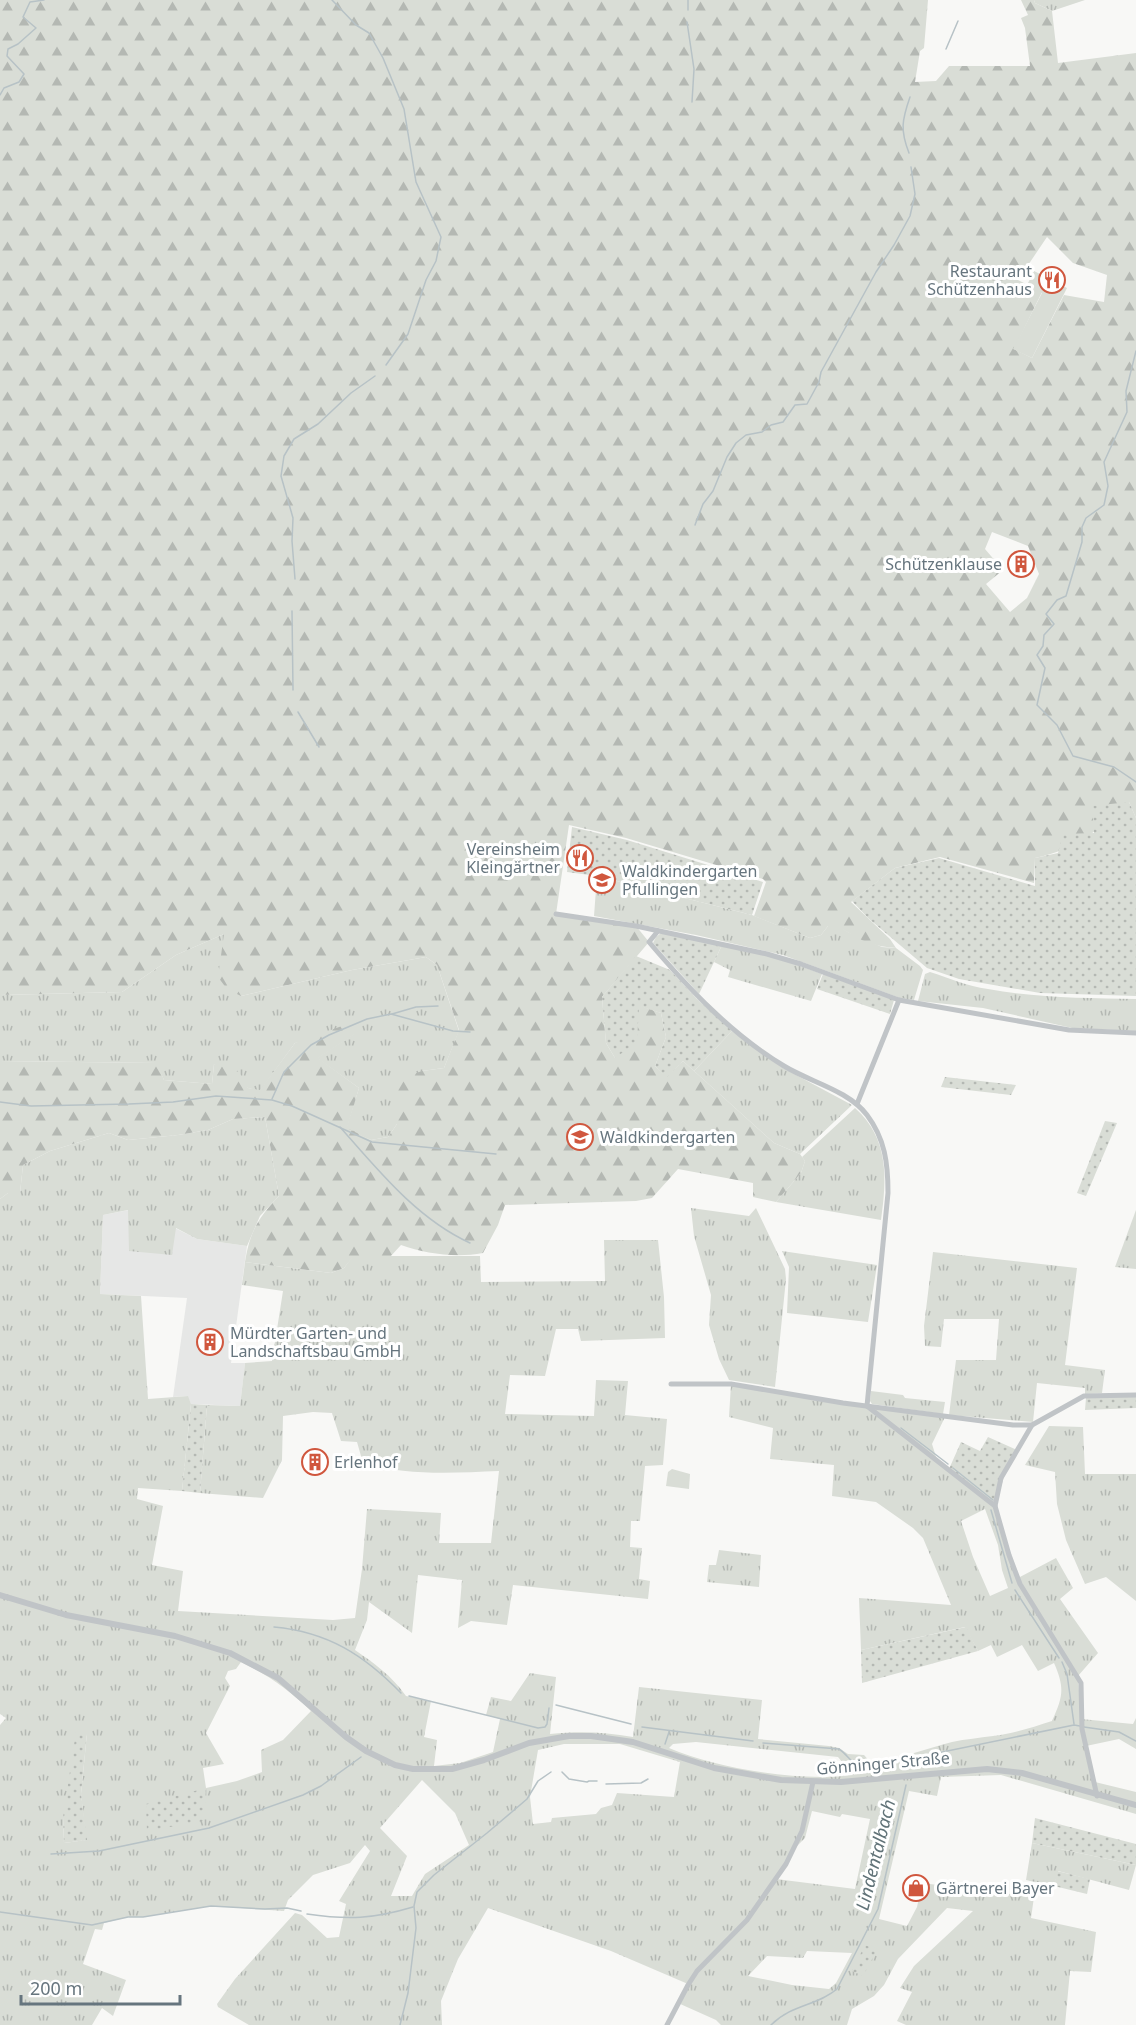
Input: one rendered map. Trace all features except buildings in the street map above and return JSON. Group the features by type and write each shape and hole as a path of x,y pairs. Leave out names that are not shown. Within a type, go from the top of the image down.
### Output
{"street":[{"path":"556,914 658,931 767,954 899,1000 1069,1030 1136,1034"},
{"path":"658,931 649,942 716,1015 784,1067 856,1104 866,1114 883,1141 888,1164 888,1193 867,1406"},
{"path":"856,1104 899,1000"},
{"path":"671,1384 731,1384 957,1419 1032,1425"},
{"path":"1097,1796 1082,1729 1081,1683 1020,1584 995,1506 1001,1479 1032,1425 1084,1396 1136,1395"},
{"path":"867,1406 995,1506"},
{"name":"Gönninger Straße","path":"0,1595 66,1615 175,1636 230,1653 278,1678 346,1737 366,1751 394,1765 425,1770 452,1769 529,1743 569,1736 591,1736 633,1742 714,1768 763,1777 813,1782 865,1780 987,1769 1022,1773 1097,1796 1136,1805"},
{"path":"667,2025 688,1984 747,1920 786,1864 802,1831 813,1782"}],"shaded area":[{"path":"129,1210 129,1250 175,1228 197,1239 247,1246 231,1363 245,1363 240,1406 191,1404 187,1396 173,1397 187,1298 100,1294 103,1215"}],"green space":[{"path":"0,0 928,0 924,48 920,51 915,82 936,81 949,66 1030,66 1025,28 1021,18 1028,15 1021,0 1034,0 1035,3 1052,11 1058,63 1136,53 1136,818 1129,802 1075,844 1035,858 1034,883 940,857 895,868 851,902 890,939 896,948 862,940 833,926 828,926 821,935 810,938 754,916 766,882 763,879 626,838 569,825 556,914 636,926 649,942 602,997 606,1043 615,1058 638,1005 661,1013 666,1037 655,1066 666,1077 683,1061 774,1143 800,1154 805,1161 801,1173 776,1202 753,1197 753,1183 678,1169 652,1198 636,1201 505,1205 498,1225 483,1253 441,1254 401,1245 390,1257 353,1257 344,1268 331,1273 245,1262 249,1242 256,1226 279,1196 265,1117 233,1119 208,1130 178,1135 128,1140 109,1133 50,1151 23,1165 20,1193 8,1193 0,1199 0,1061 157,1063 164,1080 212,1084 214,1064 239,1072 248,1088 260,1090 295,1043 353,1022 355,1034 318,1058 359,1088 347,1128 371,1140 388,1137 397,1124 391,1082 422,1071 444,1068 459,1030 437,965 426,957 352,970 241,996 227,989 218,977 224,934 176,955 122,992 0,995","holes":["1047,237 1073,263 1107,275 1104,302 1064,295 1032,358 1014,349 1042,292 1018,280","992,532 1028,546 1039,574 1027,598 1010,612 986,584 1003,570 985,549"]},
{"path":"1034,0 1085,0 1052,11 1035,3"},
{"path":"1034,271 1046,277 1044,281 1051,284 1053,281 1067,288 1032,358 1013,349 1042,293 1027,285"},
{"path":"1129,802 1136,818 1136,996 1040,993 959,979 927,968 868,918 852,901 895,868 939,858 1035,886 1035,858 1058,853 1063,834 1094,833 1092,806"},
{"path":"572,827 627,840 763,882 752,915 597,876 567,872"},
{"path":"597,876 752,915 810,938 821,935 828,926 838,926 882,947 896,948 923,970 914,1000 900,998 783,955 696,935 594,916"},
{"path":"661,933 722,945 699,994 653,943"},
{"path":"224,934 241,996 352,970 426,957 437,965 459,1031 444,1068 422,1071 397,1124 388,1137 371,1140 346,1129 359,1088 317,1058 354,1034 295,1043 260,1091 248,1088 214,1064 212,1084 164,1080 156,1063 0,1061 0,995 122,992 176,955"},
{"path":"722,945 776,957 822,974 811,1001 728,977 730,970 714,962"},
{"path":"636,956 670,970 732,1031 694,1071 683,1061 666,1078 655,1066 666,1037 661,1013 639,1006 637,1042 615,1058 606,1043 602,997"},
{"path":"930,972 973,986 1006,992 1062,997 1136,999 1136,1031 1072,1028 983,1008 918,1001 925,974"},
{"path":"823,974 894,1000 890,1014 817,989"},
{"path":"732,1031 783,1068 852,1105 800,1154 774,1143 694,1071"},
{"path":"945,1077 1016,1085 1011,1095 941,1087"},
{"path":"855,1108 874,1132 880,1146 884,1174 881,1220 776,1202 801,1173 805,1161 802,1157"},
{"path":"265,1117 279,1196 260,1216 247,1246 197,1239 176,1228 172,1255 129,1251 128,1210 103,1215 100,1294 141,1296 148,1399 188,1396 191,1404 182,1491 138,1488 137,1499 163,1506 152,1565 183,1571 178,1611 333,1620 355,1618 367,1509 441,1513 439,1543 491,1543 499,1471 414,1472 363,1463 357,1442 341,1441 332,1413 313,1412 283,1416 282,1460 263,1498 200,1493 207,1405 240,1406 245,1363 272,1361 283,1291 242,1285 245,1262 331,1273 344,1268 353,1256 480,1256 481,1282 605,1281 604,1240 658,1240 664,1297 665,1338 581,1341 578,1329 556,1329 545,1376 510,1375 505,1414 594,1416 596,1380 628,1381 625,1415 667,1419 663,1465 645,1466 640,1521 631,1521 630,1547 642,1548 639,1579 650,1581 648,1599 513,1585 507,1625 471,1621 458,1628 462,1580 418,1575 412,1633 369,1602 367,1620 355,1650 389,1676 406,1696 431,1701 424,1737 437,1740 434,1766 460,1763 493,1752 500,1719 486,1715 491,1697 511,1701 530,1673 556,1677 550,1734 592,1732 633,1737 639,1687 762,1700 758,1739 839,1748 848,1754 864,1755 871,1763 952,1742 1015,1732 1052,1721 1061,1692 1058,1672 1054,1663 1038,1671 1022,1645 997,1657 991,1645 978,1651 965,1627 861,1650 859,1598 951,1605 923,1538 913,1528 876,1502 832,1496 834,1465 770,1459 773,1428 729,1417 731,1384 945,1417 932,1444 937,1460 995,1506 1018,1578 1056,1558 1073,1588 1060,1599 1098,1653 1078,1676 1081,1719 1133,1724 1136,1718 1136,1749 1119,1739 1086,1746 1095,1782 1136,1792 1136,1814 1001,1775 941,1777 937,1796 909,1791 879,1919 907,1926 917,1907 922,1883 1034,1897 1031,1918 1096,1932 1091,1972 1070,1971 1065,2025 906,2025 897,2021 912,1992 900,1988 914,1966 973,1911 947,1908 898,1959 884,1985 874,1996 852,2009 847,2025 721,2025 716,2020 678,2003 688,1984 611,1951 488,1908 458,1959 441,2001 442,2025 249,2025 218,2007 217,2004 235,1979 295,1913 302,1915 327,1938 339,1937 346,1904 339,1901 370,1851 365,1845 350,1863 313,1875 288,1900 284,1911 211,1906 143,1917 128,1917 104,1923 102,1930 95,1929 83,1964 126,1980 113,2016 102,2008 92,2025 0,2025 0,1725 6,1718 0,1714 0,1199 8,1193 20,1193 23,1165 50,1151 109,1133 128,1140 178,1135 208,1130 233,1119","holes":["985,1509 998,1545 1008,1588 990,1596 961,1521","241,1662 278,1684 311,1711 283,1740 261,1750 262,1772 206,1788 203,1768 224,1764 206,1733 230,1686 225,1678 228,1671 236,1669","87,1733 81,1794 86,1840 64,1843 63,1817","696,1742 838,1757 853,1775 809,1777 760,1772 711,1762 669,1748 673,1744","564,1744 620,1744 680,1762 674,1797 617,1793 612,1805 601,1808 596,1814 552,1818 551,1822 533,1824 530,1797 538,1750","422,1780 455,1813 469,1845 425,1874 412,1896 391,1896 407,1856 380,1828","812,1811 840,1817 842,1814 870,1819 855,1889 776,1879 792,1851 805,1838","807,1951 852,1953 836,1983 829,1989 792,1985 748,1976 767,1956 803,1958"]},
{"path":"1105,1121 1117,1123 1086,1196 1077,1193"},
{"path":"691,1208 749,1216 756,1208 785,1269 786,1279 775,1387 729,1380 719,1359 709,1325 711,1295 694,1236"},
{"path":"1136,1210 1136,1269 1115,1267"},
{"path":"782,1251 877,1265 868,1322 787,1313 789,1267"},
{"path":"933,1252 1077,1268 1065,1365 1105,1370 1102,1393 1085,1394 1085,1388 1037,1383 1033,1422 949,1415 956,1360 996,1360 999,1319 944,1319 941,1347 925,1346 924,1326"},
{"path":"871,1391 903,1395 905,1398 945,1402 943,1414 872,1404"},
{"path":"1136,1396 1136,1408 1085,1410 1086,1398"},
{"path":"191,1404 207,1405 200,1493 182,1491"},
{"path":"1049,1426 1083,1427 1085,1474 1136,1474 1136,1601 1106,1577 1085,1584 1066,1540 1057,1504 1055,1472 1025,1465"},
{"path":"988,1437 1017,1450 1008,1464 995,1506 949,1469 961,1442 980,1451"},
{"path":"672,1469 690,1474 689,1489 666,1486 668,1472"},
{"path":"719,1550 761,1555 759,1587 707,1582 709,1565 716,1565"},
{"path":"966,1627 978,1651 862,1683 861,1650"},
{"path":"76,1732 87,1733 81,1794 87,1840 64,1843 63,1817"},
{"path":"206,1788 204,1821 147,1831 146,1804"},
{"path":"1035,1818 1136,1844 1136,1865 1032,1843"},
{"path":"1032,1843 1136,1865 1129,1890 1058,1871 1054,1886 1026,1880"},
{"path":"1057,1871 1090,1879 1087,1894 1054,1886"},
{"path":"865,1945 877,1950 863,1976 852,1971"}],"waterway":[{"path":"0,95 4,88 19,82 24,74 7,56 8,49 18,44 36,28 23,17 30,2 44,0"},
{"path":"332,0 356,25 369,33 383,58 404,109 416,182 441,237 436,261 426,280 408,334 386,365"},
{"path":"688,0 688,10"},
{"path":"946,49 958,21"},
{"path":"687,22 694,69 692,102"},
{"path":"909,153 903,125 910,97"},
{"path":"695,525 703,504 713,491 727,457 736,443 746,435 762,432 771,425 783,422 795,405 807,404 819,382 821,372 910,216 915,194 911,167"},
{"path":"1136,351 1126,391 1127,412 1104,462 1108,486 1104,505 1086,518 1082,527 1082,542 1066,596 1057,600 1046,614 1054,624 1044,635 1043,646 1037,655 1045,668 1037,705 1057,725 1073,756 1114,767 1136,782"},
{"path":"295,579 293,518 281,476 284,456 294,439 318,424 351,393 375,376"},
{"path":"292,611 293,690"},
{"path":"298,712 319,747"},
{"path":"392,1014 416,1007 438,1006"},
{"path":"272,1099 284,1072 311,1045 367,1019 391,1014 453,1031 470,1032"},
{"path":"0,1102 31,1106 129,1104 173,1102 216,1096 272,1100 292,1106 372,1142 496,1154"},
{"path":"340,1127 383,1176 415,1207 451,1233 470,1243"},
{"path":"901,1428 948,1464"},
{"path":"953,1468 993,1500"},
{"path":"991,1510 1012,1583"},
{"path":"1015,1590 1059,1658"},
{"path":"274,1627 311,1634 344,1648 373,1667 401,1693"},
{"path":"1062,1662 1067,1674 1074,1724"},
{"path":"409,1696 538,1728 545,1727 547,1724 549,1708"},
{"path":"556,1705 631,1724"},
{"name":"Lindentalbach","path":"911,1764 913,1758 1074,1725 1080,1726"},
{"path":"642,1727 753,1741"},
{"name":"Lindentalbach","path":"1084,1727 1119,1732 1136,1741"},
{"path":"665,1744 669,1732"},
{"path":"763,1743 839,1749 860,1768"},
{"path":"51,1854 99,1851 209,1828 303,1795 321,1786 361,1757"},
{"path":"870,1768 913,1758"},
{"path":"400,2025 408,1993 416,1928 414,1906 417,1892 434,1875 527,1799 538,1781 551,1772"},
{"path":"562,1772 569,1779 597,1781"},
{"path":"606,1784 641,1783 648,1779"},
{"name":"Lindentalbach","path":"771,2025 787,2013 821,1999 837,1989 878,1909 906,1785"},
{"path":"0,1912 92,1925 128,1917 143,1917 211,1906 287,1908 301,1911"},
{"path":"307,1914 360,1917 413,1907"}],"place":[{"name":"Restaurant Schützenhaus","path":"1052,280"},
{"name":"Schützenklause","path":"1021,564"},
{"name":"Vereinsheim Kleingärtner","path":"580,858"},
{"name":"Waldkindergarten Pfullingen","path":"602,880"},
{"name":"Waldkindergarten","path":"580,1137"},
{"name":"Mürdter Garten- und Landschaftsbau GmbH","path":"210,1342"},
{"name":"Erlenhof","path":"315,1462"},
{"name":"Gärtnerei Bayer","path":"916,1888"}]}
